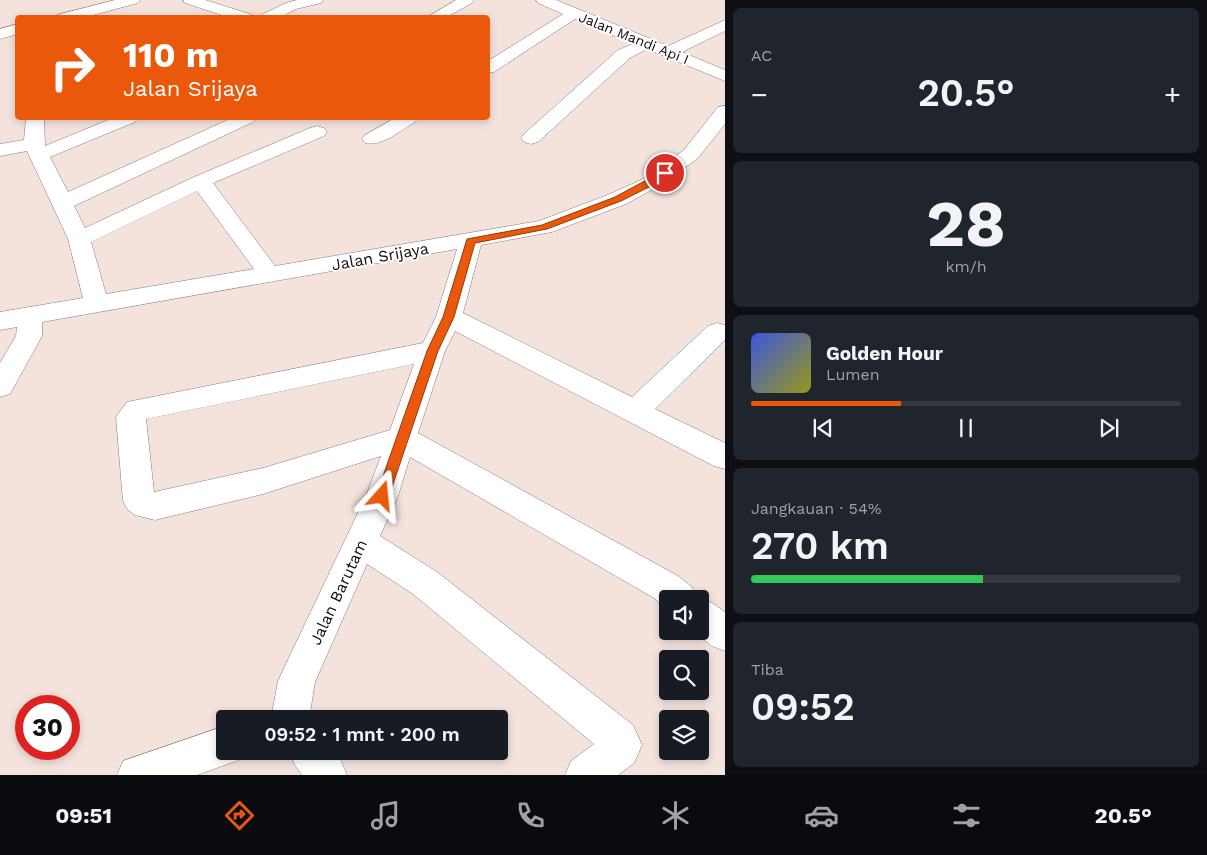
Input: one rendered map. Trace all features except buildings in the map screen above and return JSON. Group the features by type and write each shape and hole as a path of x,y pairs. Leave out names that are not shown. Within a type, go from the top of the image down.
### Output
{"street":[{"path":"74,15 133,0"},
{"path":"190,0 236,15"},
{"path":"272,15 291,6 316,0"},
{"path":"439,15 467,0"},
{"name":"Jalan Mandi Api I","path":"548,1 724,76"},
{"path":"490,67 574,12"},
{"path":"670,52 724,25"},
{"path":"0,34 15,30"},
{"path":"531,138 624,54 648,43"},
{"name":"Jalan Srijaya","path":"9,314 97,304 544,227 627,195 652,182 690,154 724,111"},
{"path":"36,120 37,150 79,238 97,304"},
{"path":"0,150 37,150 122,120"},
{"path":"62,203 242,120"},
{"path":"372,138 404,120"},
{"path":"79,238 201,181 317,132"},
{"path":"201,181 270,275"},
{"name":"Jalan Barutam","path":"292,710 297,681 382,496 432,351 449,317 471,241"},
{"path":"0,386 29,336 9,314"},
{"path":"449,317 724,457"},
{"path":"635,411 717,332"},
{"path":"432,351 137,410 130,417 139,501 146,505 155,506 263,481 402,438 670,590"},
{"path":"361,542 425,583 619,739 622,745 620,748 585,775"},
{"path":"709,622 724,634"},
{"path":"138,775 216,749"},
{"path":"316,760 327,775"}],"route":[{"path":"382,496 432,351 449,317 471,241 544,227 618,199 652,182 665,173"}]}
